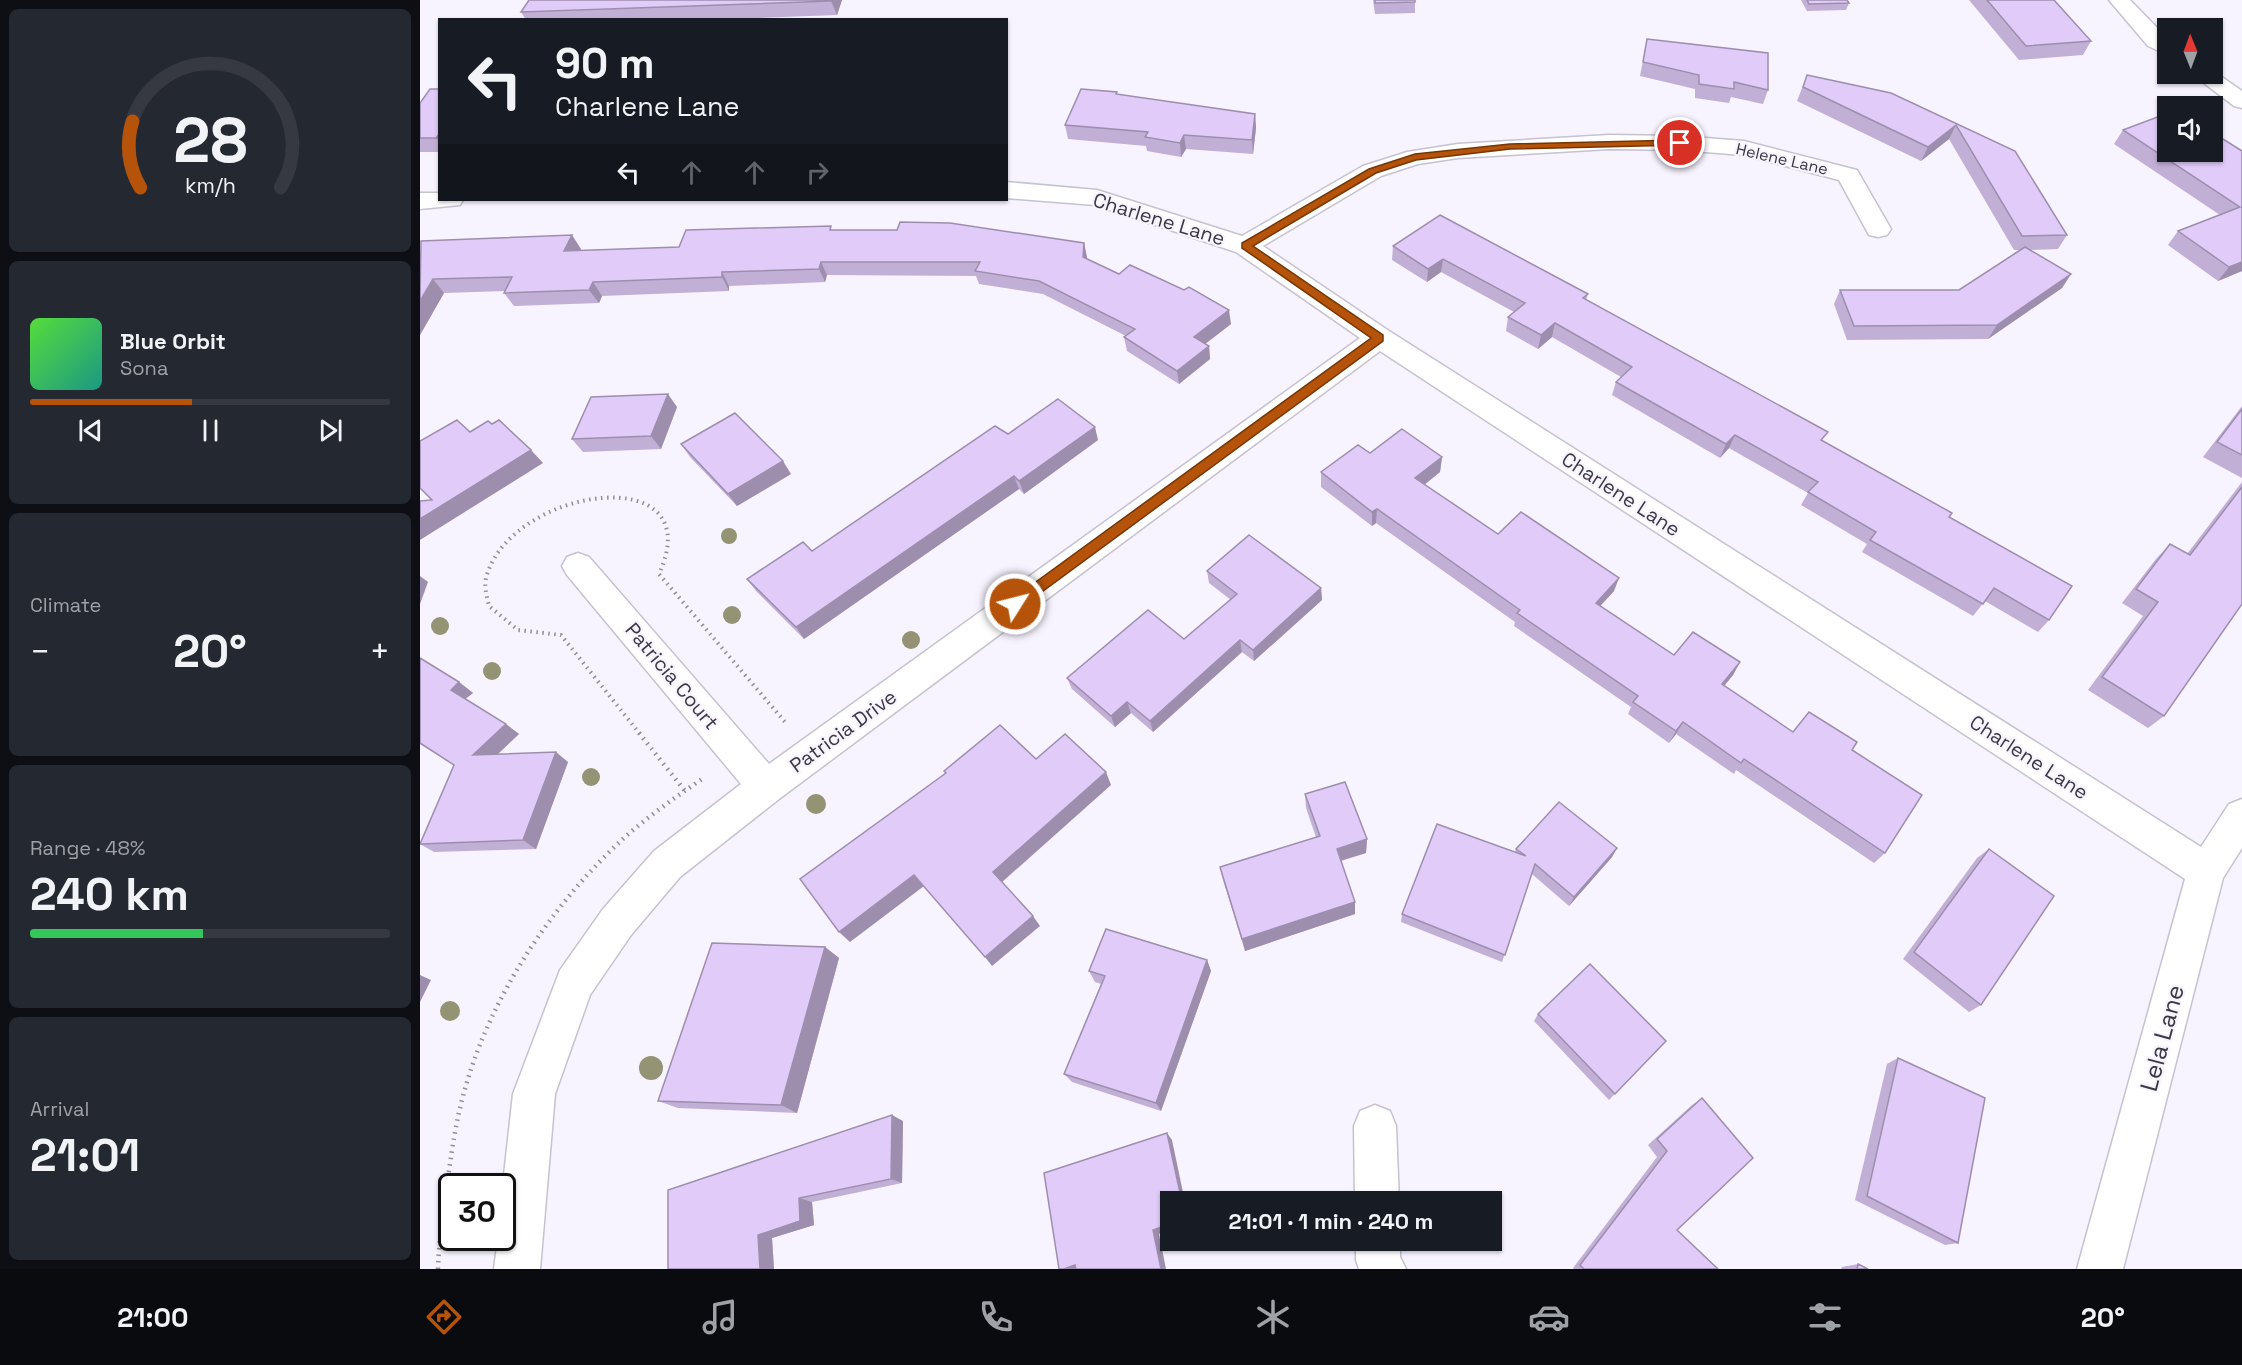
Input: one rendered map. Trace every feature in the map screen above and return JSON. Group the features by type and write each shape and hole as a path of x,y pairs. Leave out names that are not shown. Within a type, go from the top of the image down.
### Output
{"street":[{"path":"2119,0 2157,42"},
{"path":"2218,84 2242,100"},
{"name":"Helene Lane","path":"1245,246 1372,171 1415,157 1510,147 1609,142 1680,143 1744,148 1848,175 1878,229"},
{"name":"Charlene Lane","path":"1008,190 1097,198 1245,246 1379,338 2206,872"},
{"path":"420,201 438,200"},
{"name":"Patricia Drive","path":"517,1269 534,1094 574,984 617,922 667,864 766,787 1379,338"},
{"name":"Patricia Court","path":"578,566 766,787"},
{"name":"Lela Lane","path":"2100,1269 2206,872 2242,816"},
{"path":"1375,1126 1377,1191"},
{"path":"1378,1251 1378,1260 1383,1269"}],"building":[{"path":"529,0 832,0 521,12"},
{"path":"1375,0 1415,0 1415,2 1375,3"},
{"path":"1807,0 1847,0 1849,3 1809,4"},
{"path":"1987,0 2054,0 2091,41 2026,46"},
{"path":"1647,39 1768,53 1768,90 1734,82 1734,89 1699,84 1699,75 1643,62"},
{"path":"1807,75 1891,93 2015,151 2067,235 2022,236 1956,125 1928,147 1803,87"},
{"path":"430,89 438,89 438,136 436,138 420,138 420,103"},
{"path":"1081,89 1117,92 1116,94 1255,114 1252,140 1184,135 1180,143 1145,137 1148,132 1065,125"},
{"path":"2157,117 2157,152 2123,130"},
{"path":"2223,139 2242,151 2242,262 2229,267 2178,231 2240,207 2172,162 2223,162"},
{"path":"1440,215 1588,294 1583,298 1828,432 1821,440 1952,513 1949,517 2072,586 2049,620 1994,588 1983,604 1870,540 1876,532 1808,492 1818,482 1735,435 1726,444 1616,382 1632,367 1555,323 1541,335 1508,317 1525,303 1443,259 1428,269 1393,246"},
{"path":"900,222 950,223 1084,243 1083,257 1119,274 1130,265 1184,290 1189,287 1229,310 1194,337 1209,346 1177,371 1124,337 1135,329 1039,281 975,271 980,262 821,262 819,269 722,272 722,277 593,282 589,290 504,293 512,277 433,279 420,301 421,241 572,235 564,251 679,247 686,230 831,226 830,230 897,230"},
{"path":"2025,247 2071,274 1997,325 1854,326 1840,290 1959,290"},
{"path":"668,394 651,436 572,439 591,397"},
{"path":"1058,399 1095,427 1019,481 1014,476 796,627 747,579 803,542 812,551 995,426 1008,434"},
{"path":"2242,409 2242,455 2217,442"},
{"path":"735,413 783,461 728,494 681,444"},
{"path":"457,420 470,432 488,421 492,424 499,420 531,450 420,519 420,501 432,500 420,488 420,441"},
{"path":"1402,429 1442,457 1415,478 1498,534 1521,512 1619,578 1596,603 1674,655 1693,632 1740,662 1722,684 1793,732 1809,712 1857,742 1852,750 1922,795 1885,853 1744,759 1741,763 1683,722 1676,731 1633,702 1638,696 1517,613 1520,610 1377,509 1372,512 1321,472 1358,445 1370,453"},
{"path":"2242,487 2242,604 2164,716 2102,677 2158,602 2136,589 2170,544 2190,555"},
{"path":"1249,535 1321,588 1253,650 1240,640 1150,721 1127,702 1111,716 1067,678 1148,610 1184,639 1237,594 1207,571"},
{"path":"420,658 459,682 451,690 506,724 473,755 556,752 523,840 420,844 454,765 420,743"},
{"path":"1000,725 1036,759 1065,734 1106,772 993,872 1033,916 985,957 914,875 839,932 800,879 946,773 944,771"},
{"path":"1345,782 1367,839 1337,849 1355,902 1242,939 1220,867 1320,836 1305,794"},
{"path":"1559,802 1617,848 1574,897 1535,864 1505,955 1402,914 1437,824 1526,856 1516,849"},
{"path":"1989,849 2054,896 1981,1005 1914,952"},
{"path":"1106,929 1207,960 1156,1103 1064,1074 1105,976 1089,971"},
{"path":"712,943 825,947 781,1105 658,1101"},
{"path":"1590,964 1666,1041 1615,1094 1538,1014"},
{"path":"1898,1058 1985,1098 1958,1243 1867,1196"},
{"path":"1702,1098 1753,1158 1677,1230 1718,1269 1584,1269 1580,1265 1667,1151 1657,1139"},
{"path":"892,1115 891,1179 799,1198 800,1221 758,1235 760,1269 668,1269 668,1190"},
{"path":"1167,1133 1180,1191 1160,1191 1160,1228 1153,1230 1161,1269 1076,1269 1075,1265 1059,1269 1044,1173"},
{"path":"1858,1264 1868,1269 1857,1269"}],"route":[{"path":"1015,604 1379,338 1245,246 1372,171 1415,157 1510,147 1609,142 1680,143"}]}
